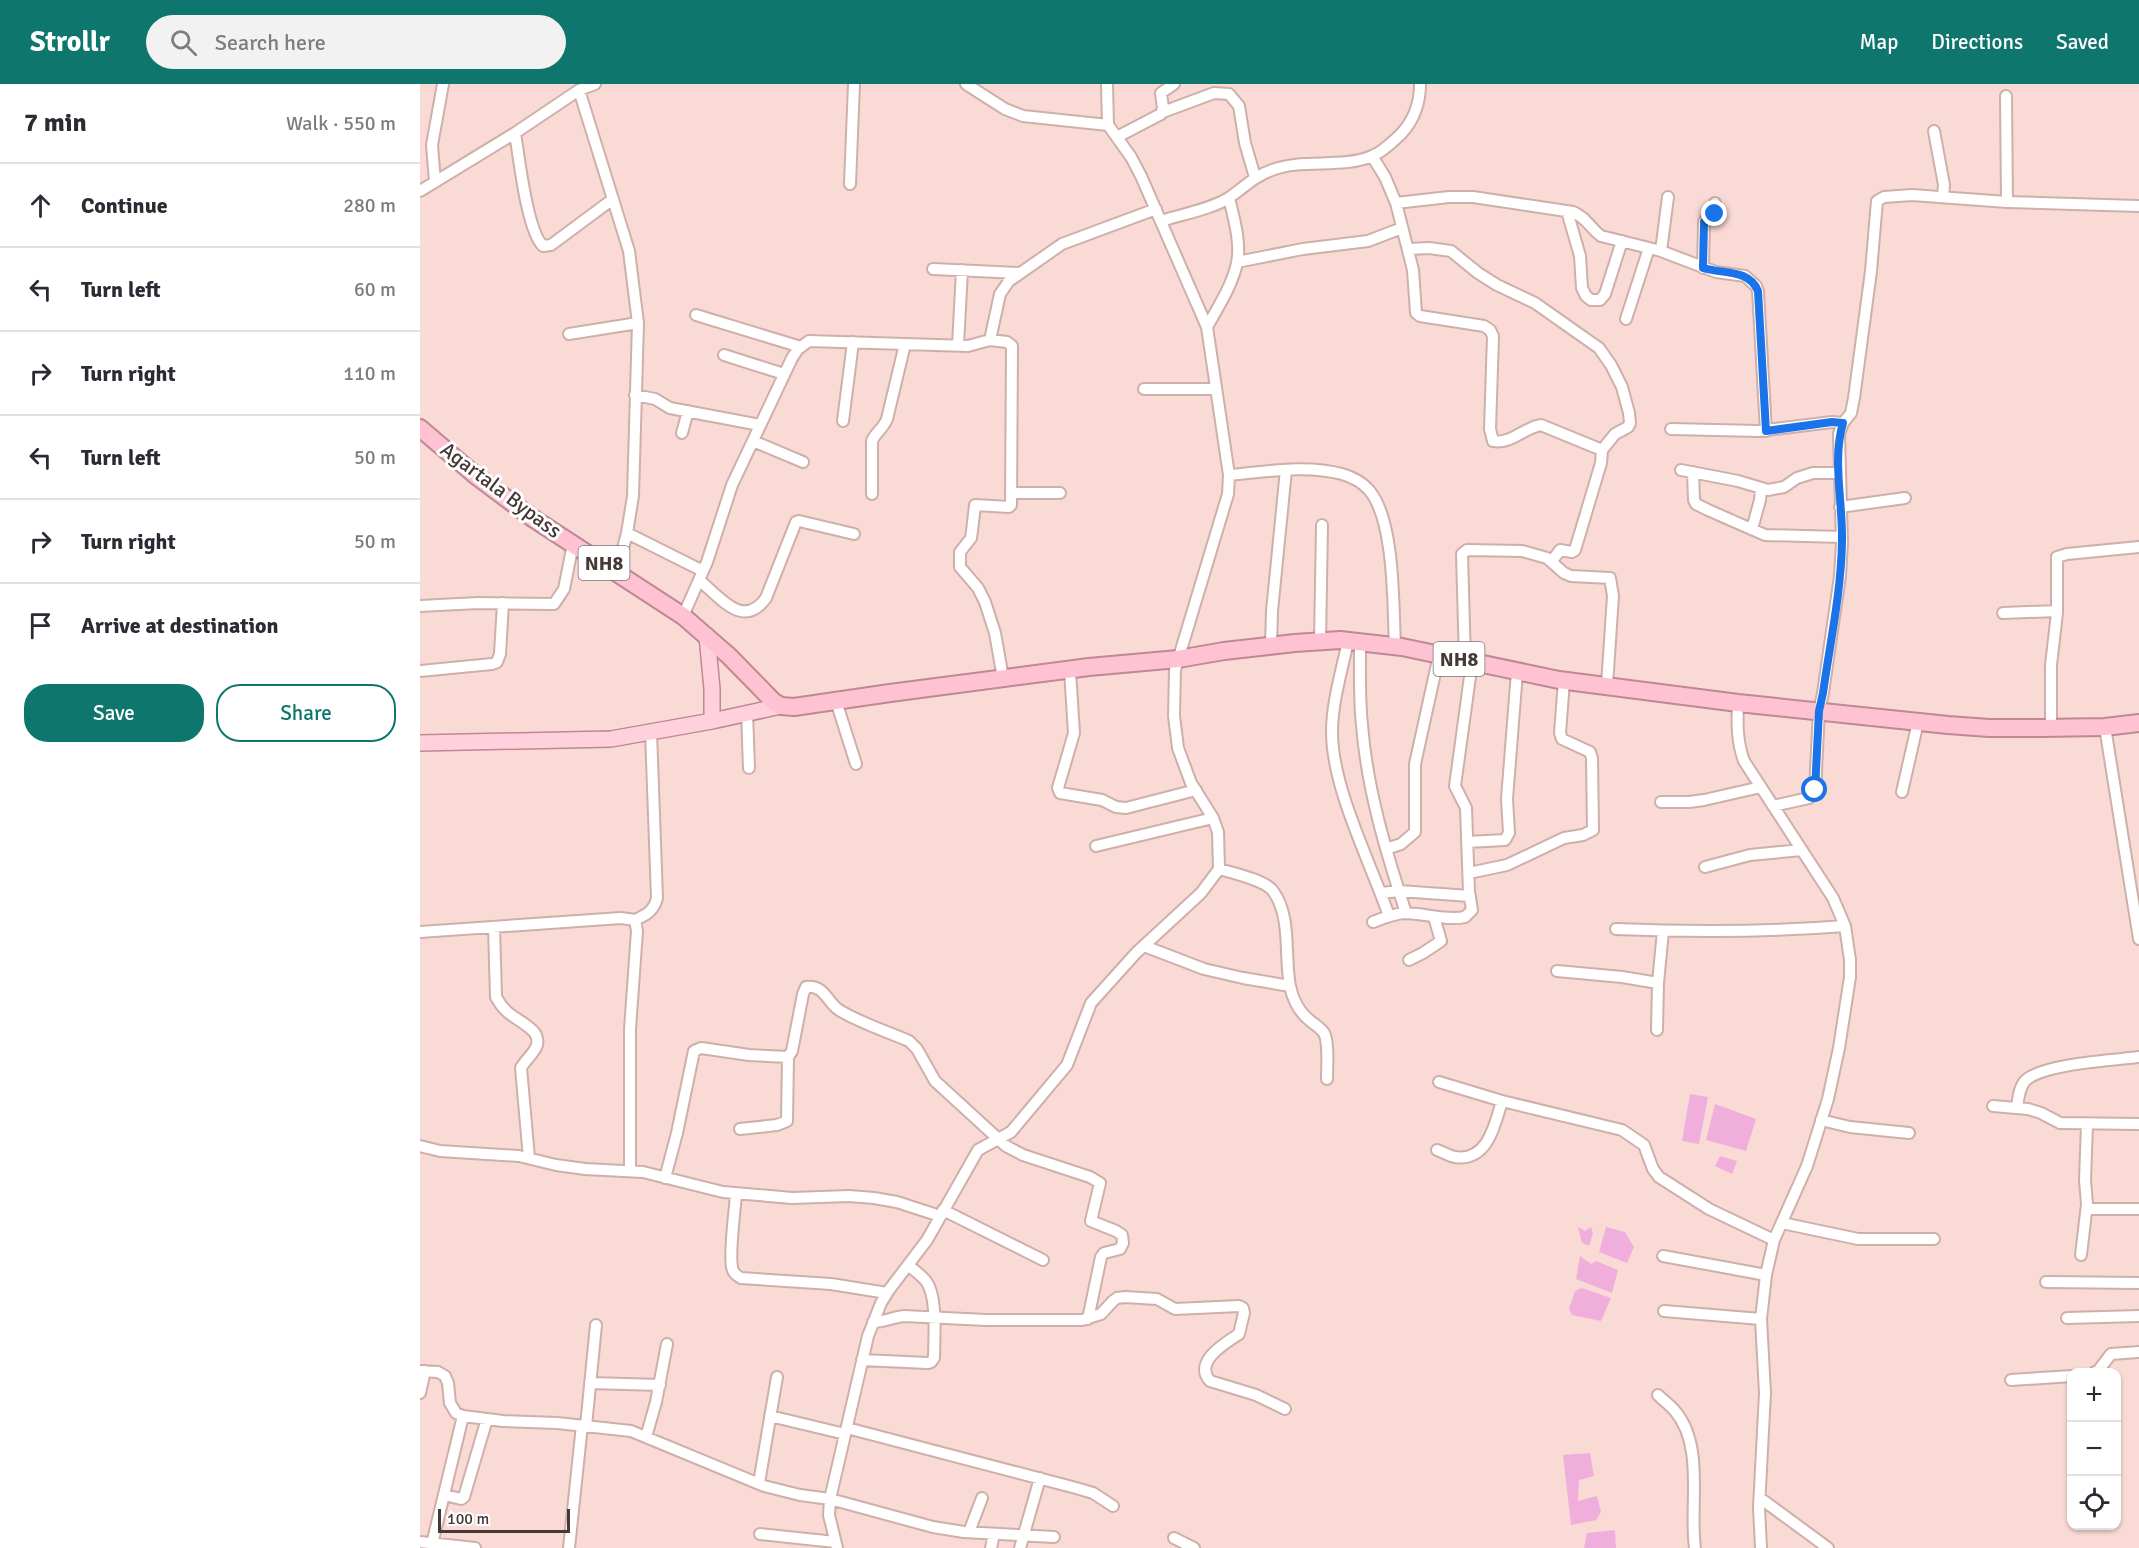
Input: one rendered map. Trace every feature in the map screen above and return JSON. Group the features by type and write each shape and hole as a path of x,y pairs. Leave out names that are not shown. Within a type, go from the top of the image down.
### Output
{"highway":[{"name":"Agartala Bypass","path":"420,428 496,491 683,616 781,706"},
{"name":"NH8","path":"781,706 794,707 1004,678 1122,663 1178,659 1271,646 1320,641 1354,641 1395,646 1564,681 1738,703 1918,722 1989,728 2105,727 2139,723"}],"main road":[{"path":"707,636 712,721"},
{"path":"420,743 611,739 781,706"}],"street":[{"path":"435,182 432,145 443,84"},
{"path":"420,191 515,133 579,90 595,84"},
{"path":"850,184 854,84"},
{"path":"966,84 1005,109 1023,116 1108,125"},
{"path":"760,1534 836,1545 830,1515 830,1499 862,1360 873,1322 887,1293 927,1240 978,1150 1005,1136 1018,1126 1045,1090 1060,1076 1067,1065 1091,1003 1113,976 1201,893 1219,869 1218,832 1213,818 1183,764 1176,733 1174,680 1178,659 1228,494 1229,475 1208,327 1131,157 1108,125 1107,84"},
{"path":"1162,112 1161,93 1174,84"},
{"path":"1161,221 1229,198 1255,177 1284,166 1349,161 1372,156 1392,143 1410,123 1418,105 1420,84"},
{"path":"579,90 629,251 638,323 632,501 627,533 617,571"},
{"path":"1117,137 1162,112 1215,93 1229,94 1239,106 1245,143 1255,177"},
{"path":"2006,96 2007,202"},
{"path":"1934,131 1944,185 1943,197"},
{"path":"515,133 526,199 543,246 551,245 613,199"},
{"path":"1372,156 1385,177 1396,203 1409,249 1416,313 1420,316 1484,326 1493,336 1490,429 1493,441 1498,443 1541,425 1602,450"},
{"path":"1773,806 1814,795 1819,711 1839,586 1842,537 1839,434 1843,423 1851,413 1854,398 1871,271 1877,201 1884,197 1901,195 2007,202 2139,205"},
{"path":"1396,203 1449,197 1473,197 1580,214 1601,236 1661,251 1691,261 1703,268 1745,276 1758,291 1766,431"},
{"path":"1661,251 1668,197"},
{"path":"1208,327 1237,262 1238,245 1229,198"},
{"path":"1703,268 1704,222 1715,214 1715,203"},
{"path":"990,340 1000,294 1004,286 1020,273 1062,244 1156,209"},
{"path":"1567,212 1580,256 1582,288 1591,300 1600,300 1605,294 1622,241"},
{"path":"1237,262 1303,249 1368,241 1402,228"},
{"path":"1409,249 1429,248 1451,251 1497,285 1535,303 1599,348 1622,387 1630,423 1615,434 1602,450 1601,463 1575,550 1572,552 1560,550 1552,561"},
{"path":"1626,319 1649,248"},
{"path":"933,269 1020,273"},
{"path":"958,345 962,270"},
{"path":"696,315 801,347"},
{"path":"569,334 638,323"},
{"path":"683,616 701,575 732,485 792,358 801,347 809,341 968,346 990,340 1007,342 1012,346 1011,505 1009,507 975,506 971,538 960,552 959,559 960,567 978,588 991,617 1004,678"},
{"path":"843,421 853,342"},
{"path":"872,494 872,441 874,436 884,428 888,419 905,344"},
{"path":"724,355 784,374"},
{"path":"1144,389 1216,389"},
{"path":"635,395 655,399 670,408 760,425"},
{"path":"682,433 688,411"},
{"path":"1671,429 1766,431 1832,422 1843,423"},
{"path":"753,441 803,462"},
{"path":"1229,475 1315,469 1342,474 1357,480 1369,490 1384,523 1389,552 1395,646"},
{"path":"1271,646 1272,611 1286,470"},
{"path":"1681,470 1768,489 1784,487 1797,478 1813,473 1839,472"},
{"path":"1694,472 1693,493 1696,504 1765,535 1842,537"},
{"path":"1752,529 1761,488"},
{"path":"1012,493 1060,493"},
{"path":"1840,507 1905,498"},
{"path":"627,533 701,575 734,609 742,612 753,611 760,607 796,522 854,534"},
{"path":"1320,641 1322,525"},
{"path":"420,606 554,604 564,589 573,544"},
{"path":"2051,728 2051,665 2057,611 2057,557 2139,547"},
{"path":"1373,922 1406,913 1455,919 1465,918 1472,910 1468,873 1466,808 1456,790 1455,773 1468,661 1462,564 1464,551 1506,550 1539,555 1552,561 1564,573 1571,576 1610,578 1612,596 1607,685"},
{"path":"420,671 497,662 500,654 503,603"},
{"path":"2003,613 2057,611"},
{"path":"1354,641 1370,779 1386,849 1406,913"},
{"path":"1354,641 1332,729 1333,755 1350,813 1389,916"},
{"path":"1386,849 1401,844 1415,832 1415,764 1439,655"},
{"path":"1070,671 1074,733 1058,788 1060,793 1102,800 1116,807 1126,808 1196,790"},
{"path":"1467,842 1505,840 1509,833 1507,799 1517,672"},
{"path":"1468,873 1507,865 1564,838 1583,835 1593,830 1590,752 1562,739 1560,733 1564,681"},
{"path":"836,701 856,764"},
{"path":"1738,703 1739,749 1744,762 1833,898 1845,926 1850,960 1850,977 1839,1048 1821,1120 1807,1166 1774,1240 1766,1275 1761,1319 1765,1393 1760,1515 1762,1548"},
{"path":"747,712 749,768"},
{"path":"1902,792 1918,722"},
{"path":"2105,727 2139,939"},
{"path":"420,932 621,918 635,920 647,914 655,907 657,898 651,732"},
{"path":"1661,802 1697,801 1761,787"},
{"path":"1096,846 1213,818"},
{"path":"1705,867 1750,855 1802,850"},
{"path":"1219,869 1264,884 1272,888 1278,898 1283,915 1290,986 1298,1007 1305,1017 1323,1032 1326,1040 1327,1079"},
{"path":"1381,893 1399,891 1470,896"},
{"path":"1409,960 1441,941 1434,917"},
{"path":"630,1171 630,1029 637,931 635,920"},
{"path":"1616,929 1792,930 1845,926"},
{"path":"494,927 496,997 513,1017 534,1032 538,1038 537,1047 521,1068 528,1158"},
{"path":"1657,1030 1658,983 1663,931"},
{"path":"1144,946 1204,969 1290,986"},
{"path":"1557,972 1622,977 1658,983"},
{"path":"740,1129 777,1125 787,1121 788,1057 792,1051 803,994 806,987 814,986 824,992 836,1008 909,1041 917,1049 935,1081 1006,1146 1023,1155 1090,1177 1100,1183 1091,1221 1093,1224 1122,1235 1123,1243 1120,1249 1104,1253 1101,1257 1088,1319"},
{"path":"665,1178 694,1052 701,1048 749,1055 788,1057"},
{"path":"2017,1108 2023,1083 2034,1075 2065,1067 2139,1057"},
{"path":"1439,1082 1502,1101 1622,1130 1644,1145 1653,1169 1659,1177 1709,1209 1774,1240"},
{"path":"1437,1150 1455,1157 1463,1157 1479,1151 1490,1137 1502,1101"},
{"path":"1993,1106 2041,1113 2060,1123 2139,1124"},
{"path":"1821,1120 1857,1128 1909,1133"},
{"path":"2081,1255 2087,1209 2087,1124"},
{"path":"420,1146 440,1151 519,1156 585,1169 630,1171 723,1192 792,1198 868,1197 897,1202 941,1213 1043,1260"},
{"path":"736,1193 732,1256 732,1268 735,1275 741,1278 831,1284 887,1293"},
{"path":"2087,1209 2139,1209"},
{"path":"1782,1223 1858,1239 1934,1239"},
{"path":"1663,1256 1766,1275"},
{"path":"862,1360 931,1362 934,1358 934,1318 930,1288 926,1281 908,1265"},
{"path":"2046,1282 2139,1283"},
{"path":"873,1322 883,1322 895,1317 1088,1319 1101,1314 1106,1306 1117,1298 1157,1299 1175,1309 1239,1306 1245,1313 1239,1334 1212,1354 1205,1372 1206,1377 1209,1382 1256,1395 1285,1409"},
{"path":"1664,1311 1761,1319"},
{"path":"2067,1318 2139,1316"},
{"path":"569,1548 596,1325"},
{"path":"646,1437 660,1385 667,1344"},
{"path":"2099,1368 2111,1354 2139,1352"},
{"path":"420,1393 422,1371 438,1372 445,1376 448,1383 450,1403 456,1413 463,1416 623,1430 646,1437 759,1483 800,1495 830,1499 933,1527 1054,1538"},
{"path":"2011,1380 2067,1376"},
{"path":"759,1483 777,1377"},
{"path":"590,1383 660,1385"},
{"path":"1658,1395 1675,1411 1688,1437 1695,1478 1692,1518 1695,1548"},
{"path":"432,1544 463,1416"},
{"path":"770,1416 846,1431 1040,1478 1093,1493 1113,1506"},
{"path":"445,1495 464,1497 487,1419"},
{"path":"1020,1548 1040,1478"},
{"path":"969,1532 982,1498"},
{"path":"1761,1498 1828,1548"},
{"path":"991,1548 994,1534"},
{"path":"1174,1538 1194,1548"},
{"path":"420,1542 475,1548"}],"shaded area":[{"path":"1690,1094 1708,1097 1699,1144 1682,1141"},
{"path":"1715,1104 1756,1119 1746,1151 1706,1140"},
{"path":"1720,1156 1737,1161 1732,1174 1715,1166"},
{"path":"1578,1227 1585,1231 1591,1227 1593,1233 1589,1246 1582,1243"},
{"path":"1606,1227 1625,1232 1634,1247 1627,1263 1599,1252"},
{"path":"1580,1256 1591,1264 1596,1261 1618,1270 1612,1293 1576,1279"},
{"path":"1582,1288 1611,1298 1601,1321 1572,1315 1569,1309 1575,1291"},
{"path":"1590,1453 1594,1476 1579,1480 1578,1501 1597,1496 1601,1512 1596,1520 1571,1525 1563,1455"},
{"path":"1615,1530 1616,1548 1584,1548 1587,1533"}],"route":[{"path":"1715,214 1704,222 1703,268 1745,276 1758,291 1766,431 1832,422 1843,423 1839,434 1842,537 1840,576 1819,711 1815,790"}]}
